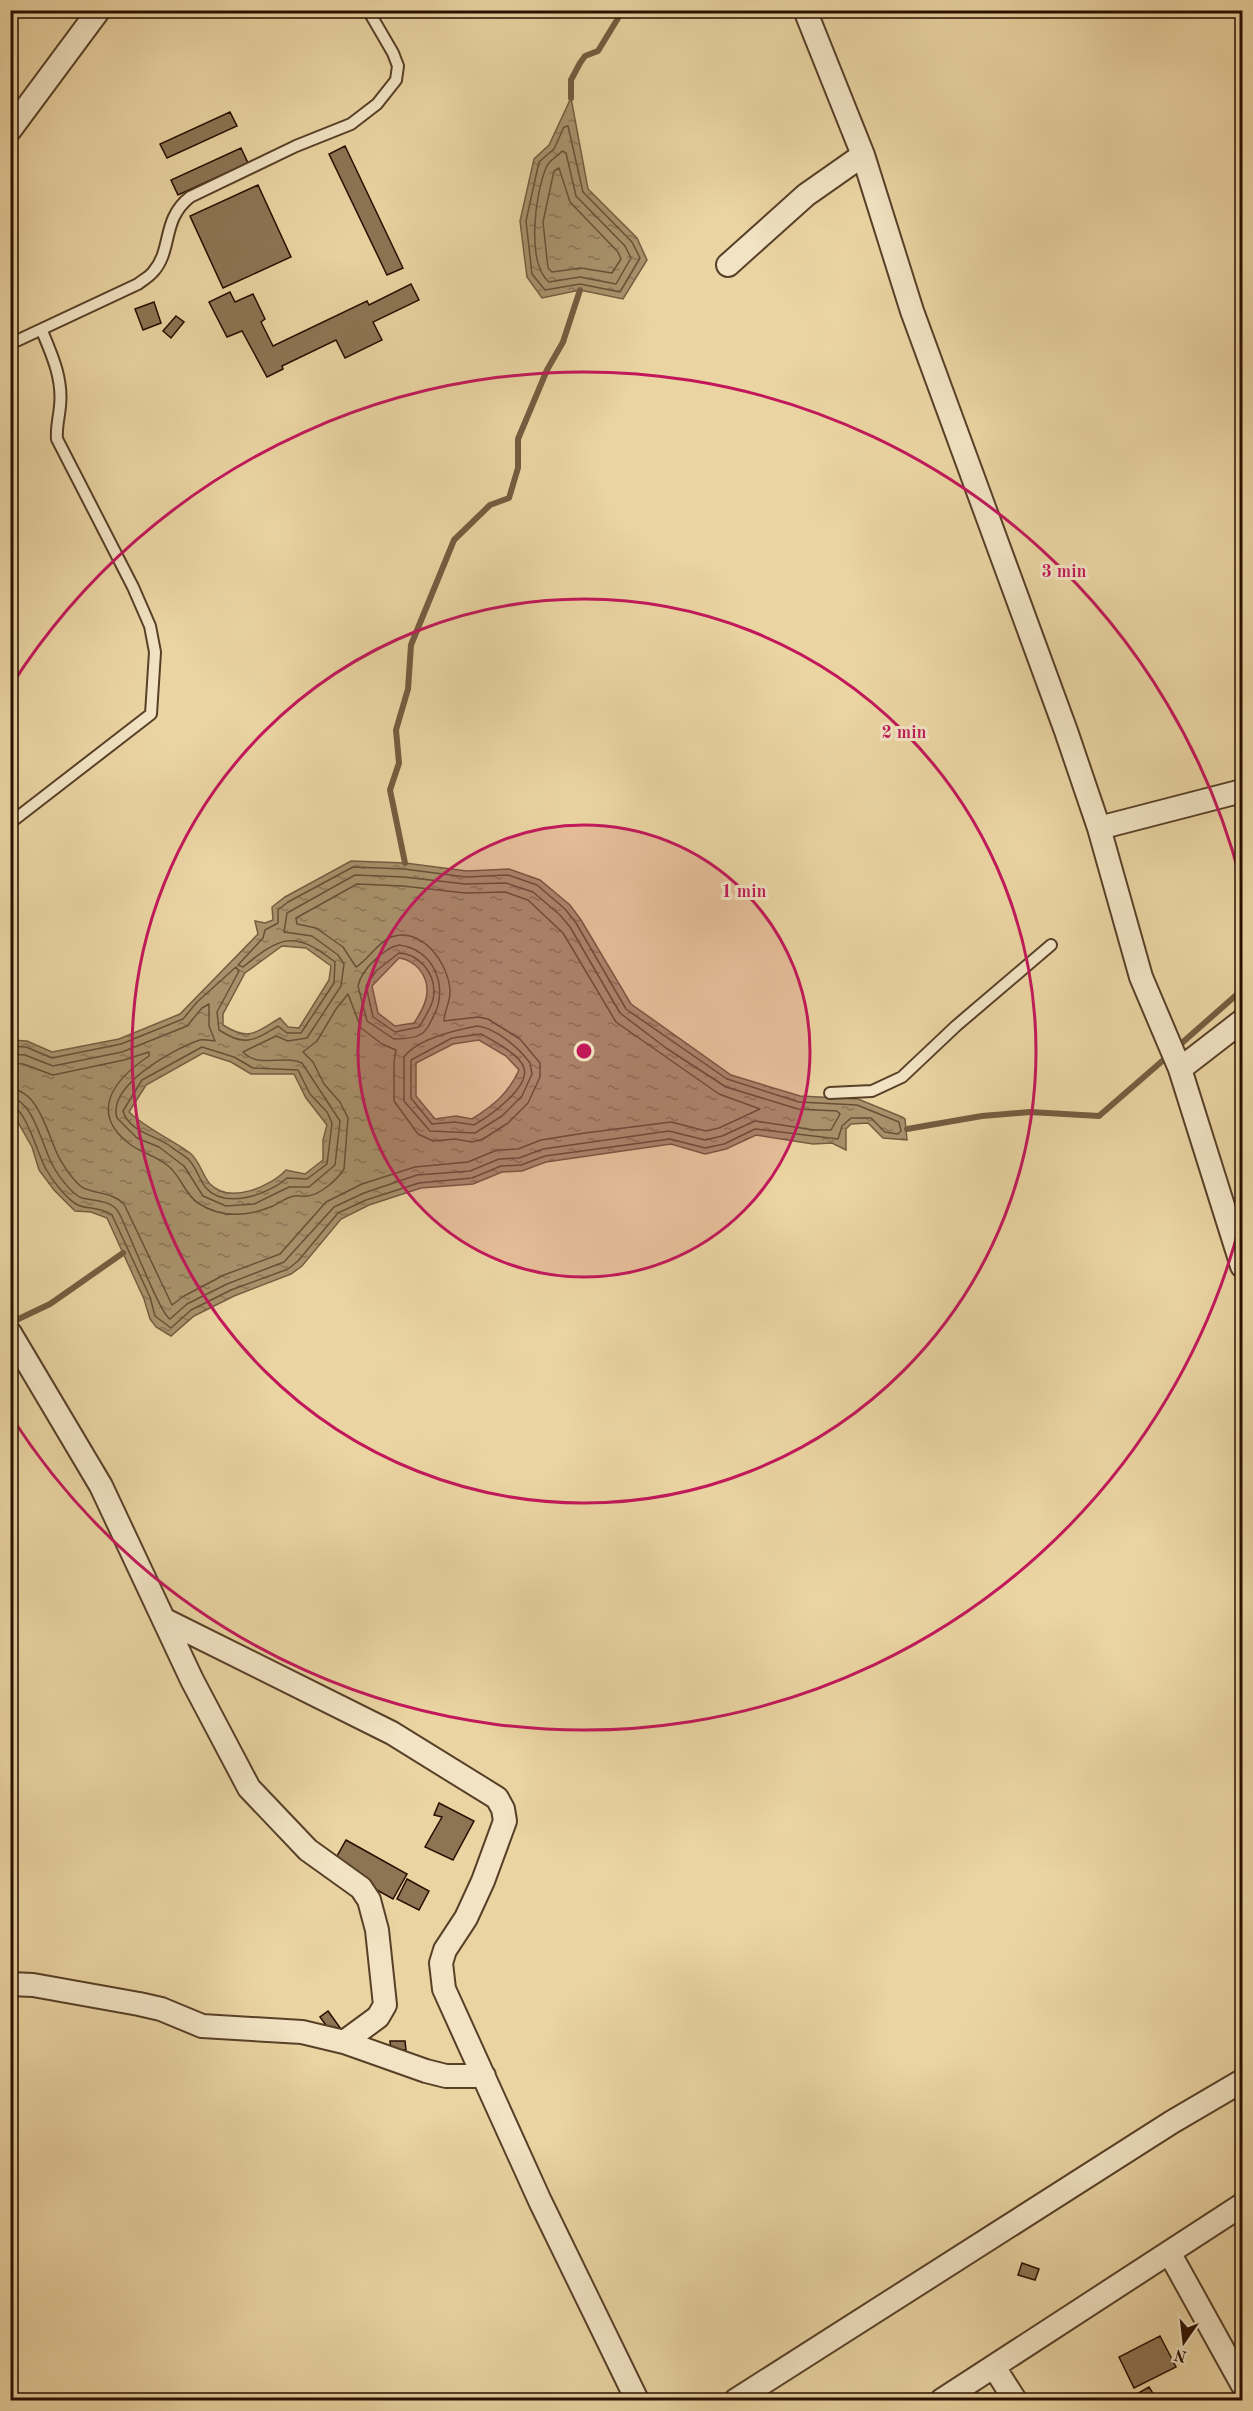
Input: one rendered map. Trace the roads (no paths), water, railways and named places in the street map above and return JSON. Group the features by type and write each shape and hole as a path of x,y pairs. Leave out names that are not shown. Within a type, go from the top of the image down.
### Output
{"street":[{"path":"10,130 99,10"},
{"path":"805,10 863,155 912,311 1099,828 1141,977 1180,1069 1242,1266"},
{"path":"728,265 806,195 863,155"},
{"path":"1099,828 1242,791"},
{"path":"1180,1069 1242,1021"},
{"path":"10,1333 101,1486 225,1746 249,1788 308,1850 361,1888 369,1900 377,1930 385,2005 378,2018 344,2042"},
{"path":"165,1620 392,1733 497,1798 504,1809 505,1821 483,1881 466,1918 445,1950 441,1964 444,1989 540,2201 637,2400"},
{"path":"10,1984 33,1985 139,2004 161,2009 202,2026 277,2029 344,2042 446,2076 484,2076"},
{"path":"736,2400 1172,2122 1242,2081"},
{"path":"942,2400 1170,2254 1242,2205"},
{"path":"1170,2254 1242,2384"},
{"path":"994,2367 1015,2400"}],"lane":[{"path":"10,344 42,332 138,284 154,271 172,219 178,207 190,197 296,146 351,124 377,104 396,80 398,66 368,10"},
{"path":"10,823 151,714 154,651 150,626 134,587 57,439 56,422 60,407 60,388 56,365 42,332"},
{"path":"830,1093 872,1091 902,1077 956,1026 1051,945"}],"water":[{"path":"571,98 588,189 637,238 647,260 623,299 580,290 542,298 527,277 520,221 534,159 549,145"},
{"path":"351,861 405,863 467,871 509,869 540,880 570,905 631,1004 731,1075 800,1096 858,1099 905,1119 907,1140 883,1138 868,1123 851,1124 846,1129 846,1150 832,1143 813,1144 756,1135 726,1149 705,1154 671,1144 546,1162 522,1171 502,1172 473,1184 421,1188 369,1205 341,1219 302,1266 291,1274 234,1296 194,1316 171,1336 156,1327 150,1319 144,1299 107,1218 91,1212 75,1211 54,1190 39,1170 32,1147 11,1110 10,1040 27,1041 52,1052 119,1039 180,1014 258,934 255,921 265,923 273,920 272,907 285,897","holes":["282,946 306,948 331,966 329,980 299,1028 288,1027 280,1018 259,1031 247,1034 223,1025 223,1014 245,973","399,958 415,965 423,974 427,996 414,1023 395,1026 378,1013 372,986","479,1040 506,1056 519,1070 500,1098 472,1119 456,1116 435,1119 416,1096 416,1063 453,1044","203,1053 231,1062 251,1074 294,1074 306,1098 327,1125 323,1140 323,1160 305,1174 286,1170 270,1182 249,1191 228,1193 218,1190 210,1184 190,1153 129,1112 146,1085"]}],"waterway":[{"path":"571,98 571,80 580,63 585,56 598,51 623,10"},
{"path":"405,863 390,790 399,763 396,730 408,689 411,645 454,540 490,505 509,498 518,468 518,439 547,370 563,342 580,290"},
{"path":"1175,1049 1242,990"},
{"path":"907,1129 982,1116 1030,1112 1099,1116 1168,1056"},
{"path":"10,1323 50,1304 123,1253"}]}
